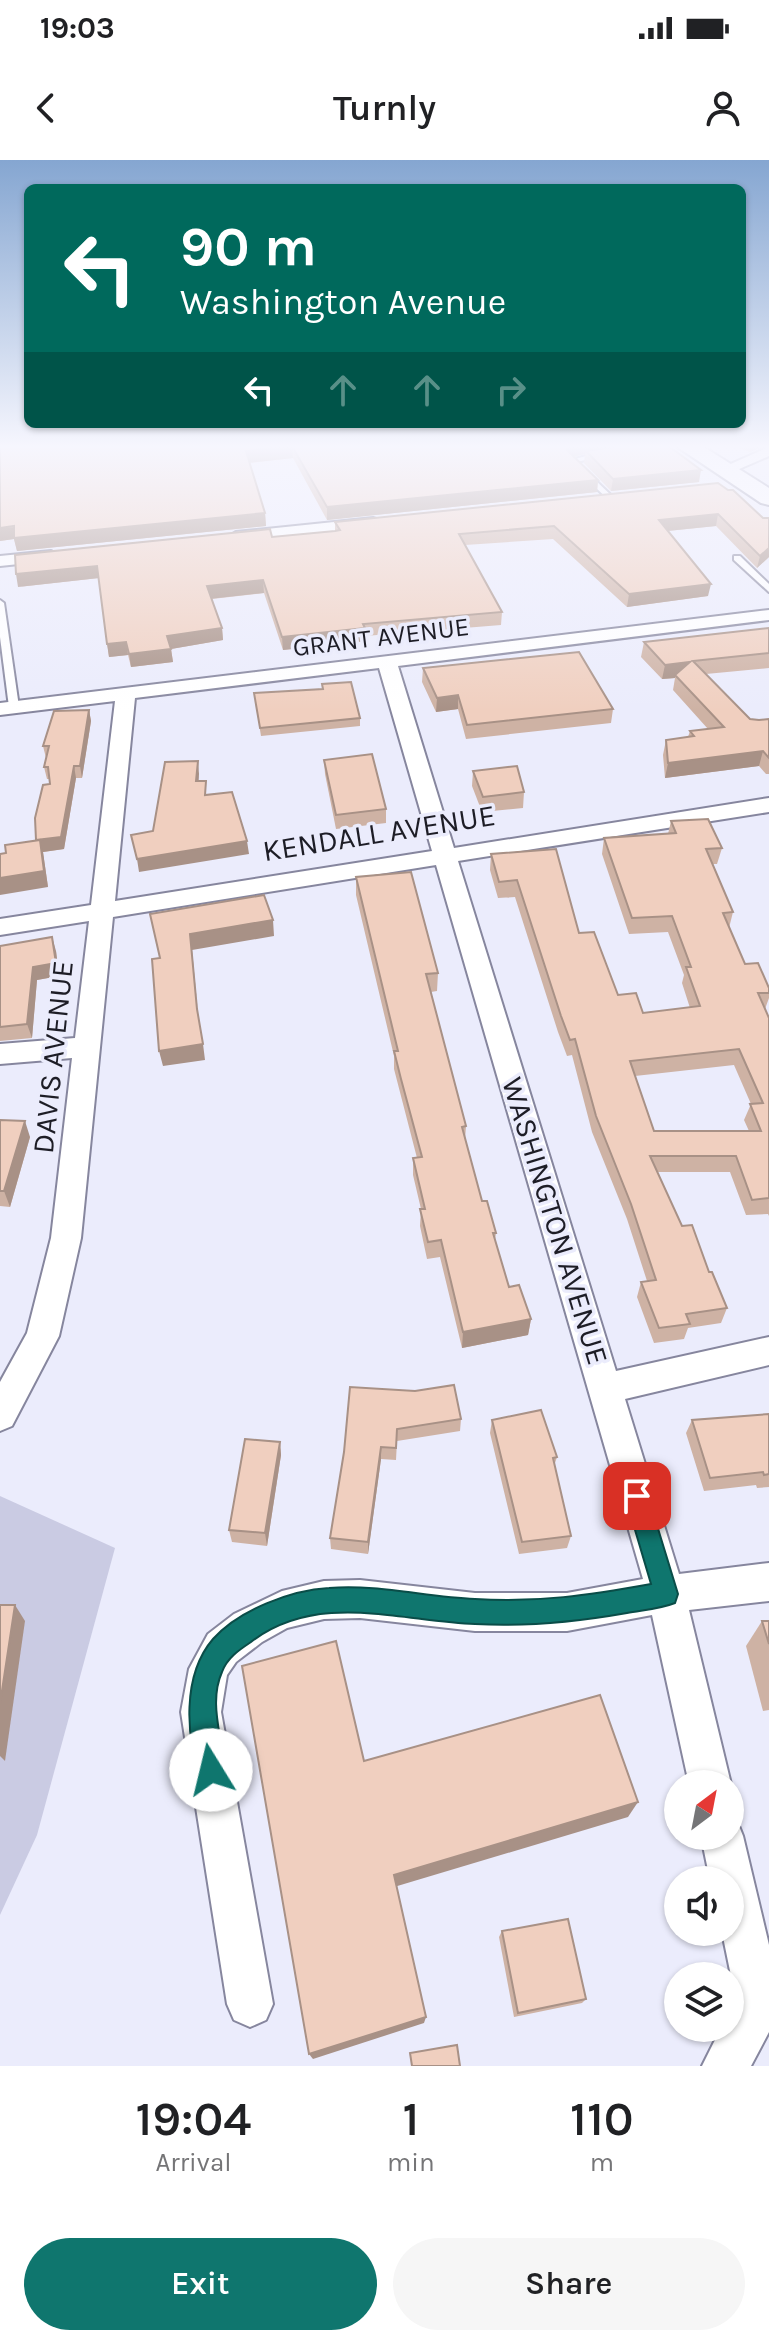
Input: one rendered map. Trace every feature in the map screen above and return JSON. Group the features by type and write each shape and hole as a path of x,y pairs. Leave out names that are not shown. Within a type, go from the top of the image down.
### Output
{"street":[{"path":"219,539 277,533"},
{"path":"0,561 63,554"},
{"name":"GRANT AVENUE","path":"7,708 769,615"},
{"name":"WASHINGTON AVENUE","path":"387,662 666,1594 707,1770"},
{"name":"DAVIS AVENUE","path":"0,1415 43,1336 66,1238 126,694"},
{"name":"KENDALL AVENUE","path":"0,927 769,805"},
{"path":"0,1054 86,1047"},
{"path":"605,1389 769,1351"},
{"path":"250,2004 201,1712 209,1669 222,1648 248,1628 282,1610 324,1600 360,1599 475,1612 567,1612 666,1594 769,1582"},
{"path":"725,1850 760,2003 725,2066"}],"lane":[{"path":"737,558 769,589"},
{"path":"0,603 7,708"}],"shaded area":[{"path":"0,1496 115,1548 37,1835 0,1915"}],"building":[{"path":"14,533 65,533 14,538"},
{"path":"231,533 271,533 272,537 315,533 472,533 459,534 502,612 363,624 365,628 282,637 263,580 207,586 222,628 167,636 171,649 129,654 126,642 107,644 97,566 16,574 15,555"},
{"path":"562,533 670,533 711,584 629,594"},
{"path":"737,533 769,533 769,548 760,556"},
{"path":"769,628 769,653 693,661 750,719 769,719 769,758 763,751 668,763 666,740 694,736 690,731 724,727 675,675 690,662 665,665 644,642"},
{"path":"579,652 613,709 467,725 458,695 437,698 423,668"},
{"path":"351,682 360,718 260,728 254,693 323,689 322,684"},
{"path":"89,710 80,766 74,766 61,837 36,840 35,818 43,785 50,784 48,767 44,767 49,746 43,746 54,711"},
{"path":"372,754 386,809 336,815 324,760"},
{"path":"198,761 196,781 206,781 205,795 232,792 247,841 137,859 131,835 153,831 165,762"},
{"path":"517,766 524,792 483,797 473,771"},
{"path":"708,819 722,848 706,849 733,912 723,913 745,964 758,963 769,988 769,993 758,993 769,1018 769,1198 752,1200 736,1156 650,1156 682,1226 692,1225 709,1272 712,1272 727,1308 686,1314 690,1324 659,1328 641,1282 656,1280 631,1204 596,1116 575,1039 570,1040 561,1016 517,880 499,882 491,854 556,849 579,933 594,932 618,995 636,993 643,1013 700,1006 686,967 691,967 672,916 632,918 604,838 676,833 671,821","holes":["739,1049 763,1103 750,1104 761,1131 654,1131 630,1061"]},
{"path":"40,840 44,871 0,878 0,854 6,853 5,845"},
{"path":"411,872 438,973 426,974 466,1126 462,1127 482,1201 487,1201 509,1287 519,1285 531,1319 463,1332 441,1240 428,1242 420,1209 425,1209 413,1158 422,1157 394,1051 398,1051 356,877"},
{"path":"264,895 273,920 190,934 203,1044 159,1051 152,959 160,958 150,914"},
{"path":"52,937 56,963 33,967 27,1024 0,1027 0,946"},
{"path":"0,1120 25,1121 4,1191 0,1191"},
{"path":"454,1385 461,1419 397,1429 396,1448 381,1447 368,1542 330,1538 344,1452 350,1387 415,1391"},
{"path":"541,1410 557,1457 553,1458 571,1536 522,1542 492,1420"},
{"path":"769,1414 769,1474 764,1475 763,1472 710,1478 692,1420"},
{"path":"245,1439 280,1442 265,1533 229,1530"},
{"path":"0,1605 15,1605 0,1704"},
{"path":"762,1621 769,1621 769,1644"},
{"path":"336,1641 364,1761 600,1695 638,1802 394,1875 426,2017 309,2054 242,1666"},
{"path":"568,1919 586,1999 518,2013 502,1931"},
{"path":"457,2045 460,2066 412,2066 410,2053"}],"route":[{"path":"211,1770 201,1712 209,1669 222,1648 248,1628 282,1610 324,1600 360,1599 475,1612 567,1612 666,1594 637,1496"}]}
